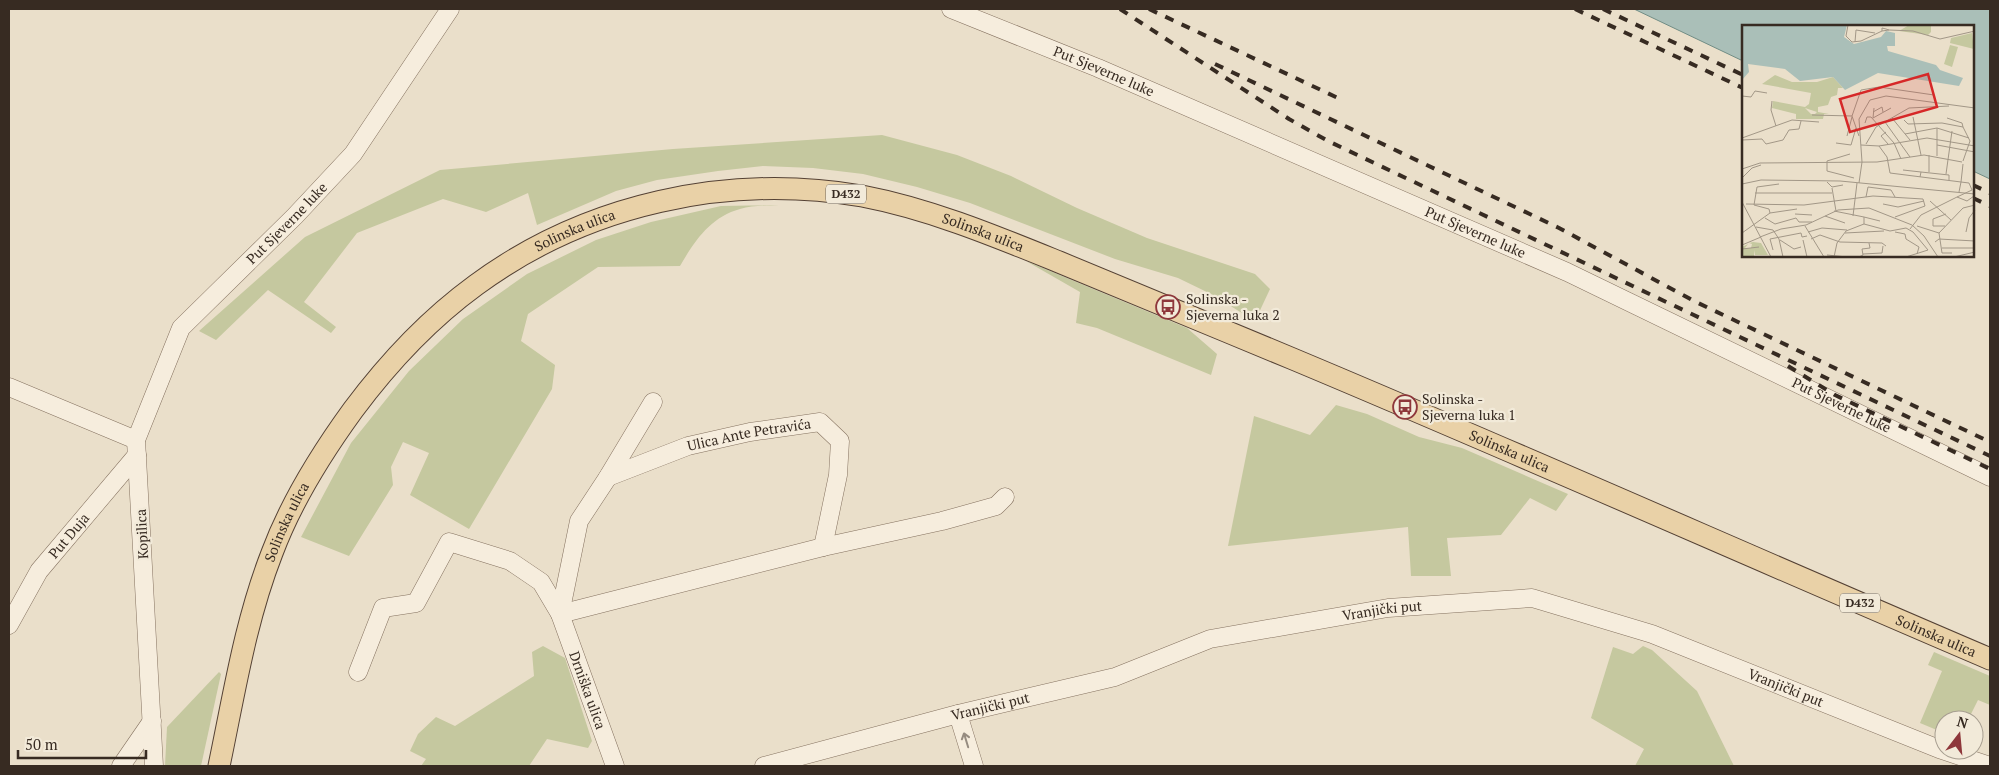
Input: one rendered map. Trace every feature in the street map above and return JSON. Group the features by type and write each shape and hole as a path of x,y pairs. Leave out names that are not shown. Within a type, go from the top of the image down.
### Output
{"main road":[{"name":"Solinska ulica","path":"219,766 250,620 272,551 300,492 335,435 370,388 404,349 436,318 475,285 514,260 576,229 623,211 667,198 758,188 814,190 865,197 912,208 986,233 1338,378 1990,659"}],"street":[{"name":"Put Sjeverne luke","path":"136,447 181,328 296,216 353,154 450,9"},
{"name":"Put Sjeverne luke","path":"952,9 1098,68 1566,272 1990,477"},
{"path":"9,387 136,447"},
{"path":"560,614 578,521 608,477 653,402"},
{"name":"Ulica Ante Petravića","path":"608,477 688,446 750,432 820,422 840,441 838,475 823,547"},
{"name":"Put Duja","path":"9,625 40,571 136,447"},
{"name":"Kopilica","path":"136,447 154,766"},
{"path":"560,614 823,547 942,521 996,506 1005,497"},
{"path":"358,672 383,608 416,603 449,542 510,561 541,582 560,614"},
{"name":"Vranjički put","path":"764,766 797,762 958,714 1115,677 1210,639 1388,608 1532,598 1652,634 1930,745 1990,766"},
{"name":"Drniška ulica","path":"560,614 615,766"},
{"path":"958,714 974,766"},
{"path":"121,766 152,721"}],"green space":[{"path":"882,135 957,155 1011,176 1077,208 1147,238 1255,274 1270,289 1255,321 1211,294 1178,278 1115,259 970,203 917,187 863,174 813,168 763,166 657,180 616,191 537,225 528,193 486,212 443,199 357,233 304,302 336,327 331,333 268,290 216,340 199,331 305,237 440,170 673,149"},
{"path":"779,205 754,206 720,218 698,239 680,266 598,267 528,314 521,341 555,365 552,389 469,529 410,495 429,453 403,442 391,467 393,485 349,556 301,537 351,443 409,371 463,319 527,274 596,240 651,222 721,206"},
{"path":"1026,261 1187,328 1217,354 1211,375 1097,328 1076,323 1080,292"},
{"path":"1336,405 1367,414 1419,437 1462,448 1568,494 1556,511 1530,498 1501,535 1447,538 1451,576 1411,576 1408,527 1228,546 1254,416 1310,435"},
{"path":"543,646 565,658 592,741 588,748 547,739 529,766 421,766 426,759 410,751 418,734 436,717 455,726 534,676 532,652"},
{"path":"1643,646 1652,650 1697,691 1734,766 1635,766 1644,749 1591,718 1613,647 1633,654"},
{"path":"1934,652 1990,676 1990,705 1978,700 1973,710 1934,710 1934,729 1920,723 1942,671 1928,665"},
{"path":"219,672 221,674 201,766 165,766 167,727"}],"water":[{"path":"1634,9 1990,9 1990,179 1974,171 1974,25 1742,25 1742,61"}],"railway":[{"path":"1120,9 1289,119 1328,141 1990,456"},
{"path":"1149,9 1338,98"},
{"path":"1575,9 1742,88"},
{"path":"1603,9 1742,75"},
{"path":"1215,64 1559,228 1694,301 1990,442"},
{"path":"1974,185 1990,193"},
{"path":"1974,198 1990,206"},
{"path":"1788,366 1835,395 1990,469"}],"place":[{"name":"Solinska - Sjeverna luka 2","path":"1168,307"},
{"name":"Solinska - Sjeverna luka 1","path":"1405,407"}]}
